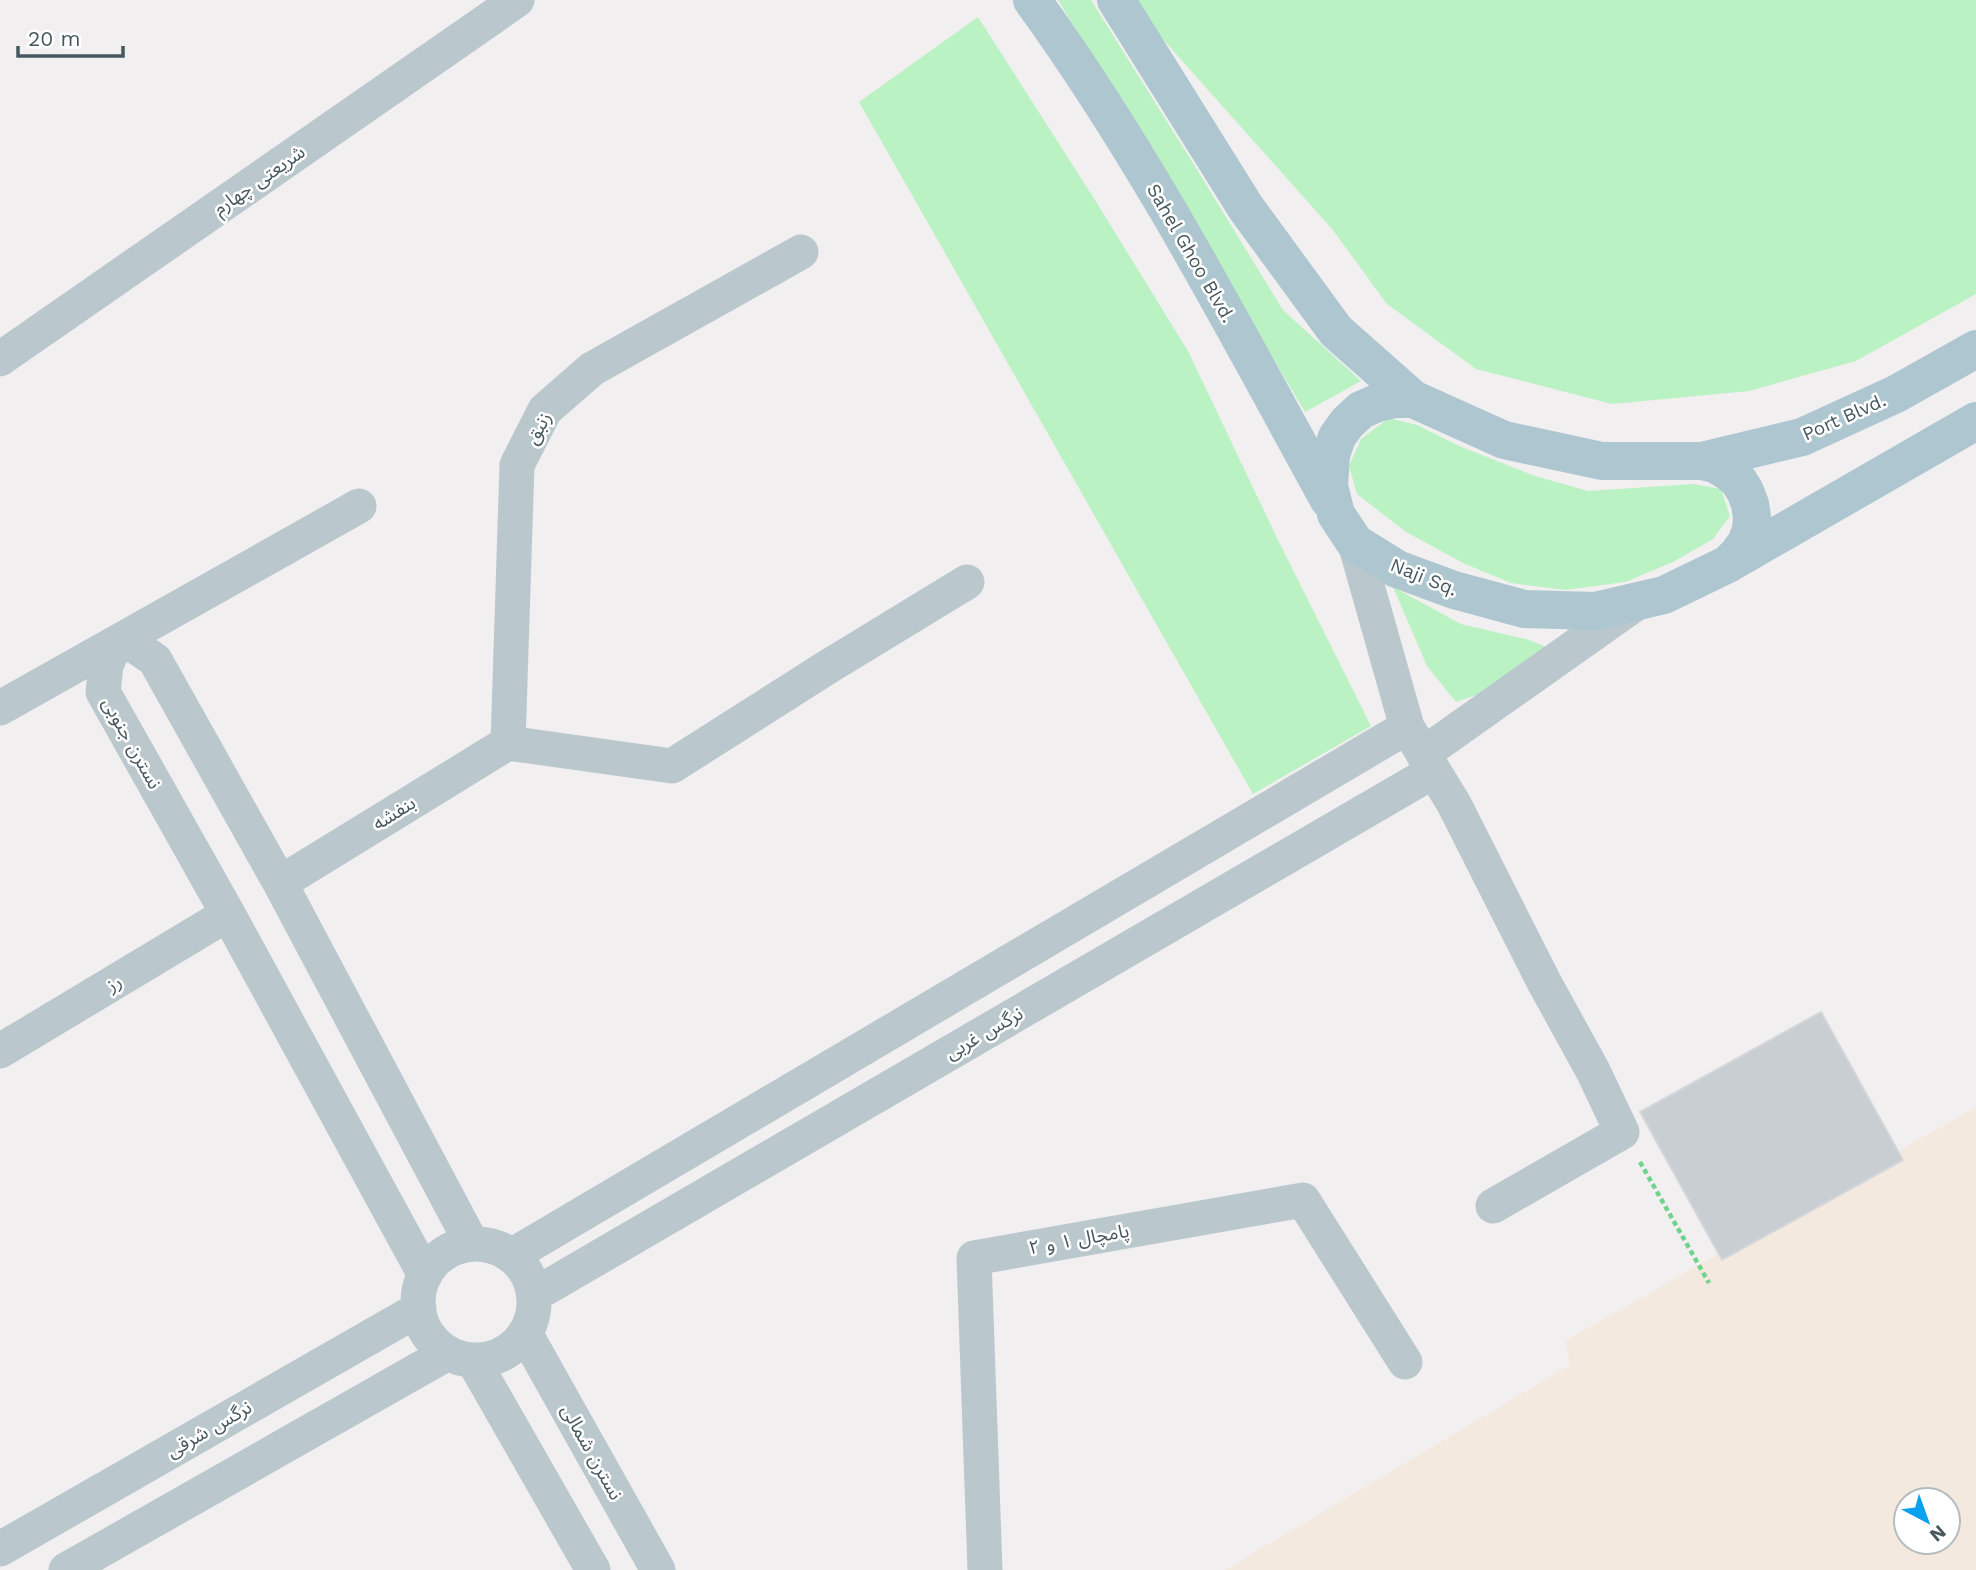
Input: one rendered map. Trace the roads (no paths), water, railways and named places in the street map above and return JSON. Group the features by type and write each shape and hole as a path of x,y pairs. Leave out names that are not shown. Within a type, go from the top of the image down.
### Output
{"main road":[{"name":"Sahel Ghoo Blvd.","path":"1032,0 1068,49 1188,243 1345,528"},
{"path":"1116,0 1246,208 1336,331 1413,400"},
{"name":"Port Blvd.","path":"1702,461 1802,437 1896,394 1976,349"},
{"name":"Naji Sq.","path":"1413,400 1504,440 1602,461 1702,461 1715,464 1738,480 1745,491 1752,517 1746,543 1728,564 1664,595 1595,611 1524,609 1454,590 1397,569 1345,528 1329,486 1331,455 1337,438 1347,423 1361,410 1377,402 1413,400"},
{"path":"1728,564 1976,421"}],"street":[{"name":"شریعتی چهارم","path":"0,359 517,0"},
{"name":"زنبق","path":"508,743 517,465 545,411 592,369 801,252"},
{"path":"0,708 359,506"},
{"path":"1345,528 1421,751 1454,804 1622,1132 1493,1206"},
{"path":"508,743 672,766 967,582"},
{"path":"511,1255 1421,751 1640,601"},
{"path":"116,643 135,646 155,660 280,883 472,1244"},
{"name":"نسترن جنوبی","path":"116,643 106,665 103,692 425,1275"},
{"name":"بنفشه","path":"280,883 508,743"},
{"name":"نرگس غربی","path":"534,1295 1421,751"},
{"name":"رز","path":"0,1051 228,914"},
{"name":"پامچال ۱ و ۲","path":"985,1570 974,1258 1303,1200 1405,1362"},
{"path":"472,1244 493,1246 511,1255 523,1266 534,1295 533,1315 525,1333 511,1348 493,1357 461,1356 433,1342 423,1326 419,1292 425,1275 444,1253 472,1244"},
{"name":"نرگس شرقی","path":"0,1549 419,1309"},
{"name":"نسترن شمالی","path":"525,1333 658,1570"},
{"path":"66,1570 461,1356"},
{"path":"461,1356 593,1570"}]}
